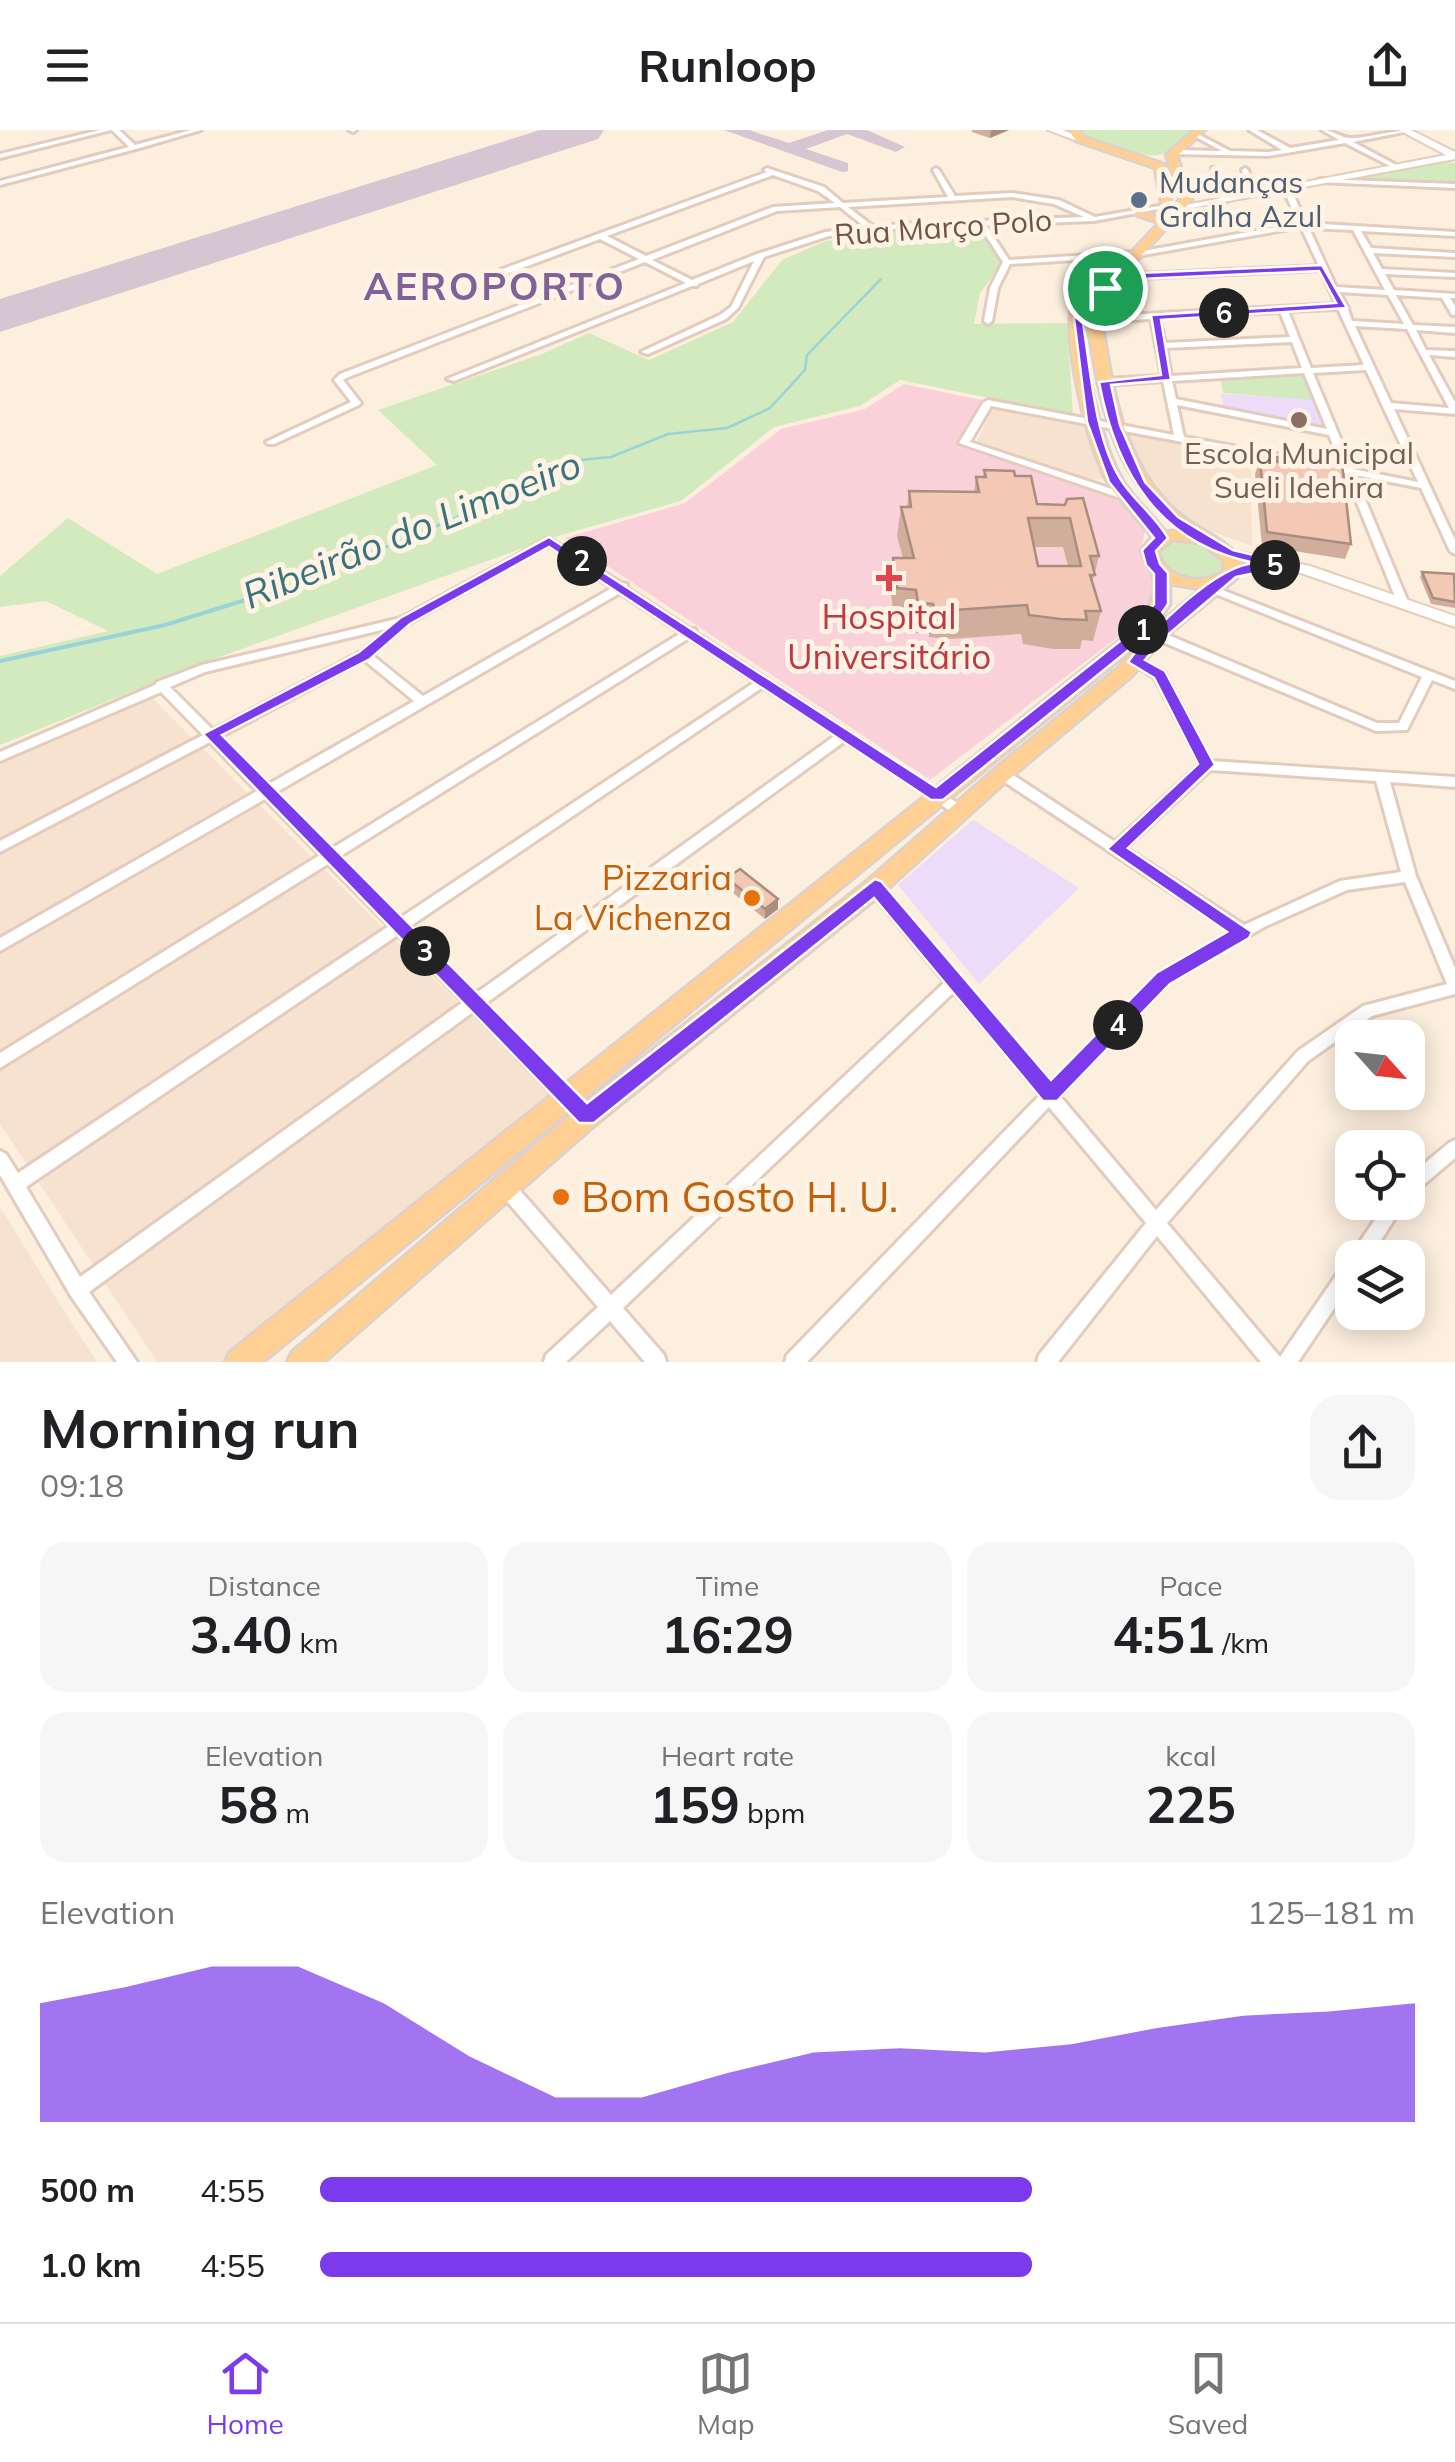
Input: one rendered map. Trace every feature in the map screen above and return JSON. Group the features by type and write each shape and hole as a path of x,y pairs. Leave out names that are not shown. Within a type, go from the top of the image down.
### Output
{"main road":[{"path":"1168,174 1172,154 1198,132"},
{"path":"240,1362 937,796 1157,636 1223,581 1233,561 1229,554 1173,520 1140,484 1114,425 1086,320 1077,306 1085,289 1186,200 1160,166 1077,134"},
{"path":"1130,154 1172,154"},
{"path":"1137,213 1171,210"},
{"path":"1161,538 1116,482 1093,422 1086,320 1096,298 1142,250 1171,210"},
{"path":"1142,250 1161,250"},
{"path":"1200,537 1161,538 1149,550 1153,565 1161,573 1201,585 1223,581"},
{"path":"302,1362 586,1117 875,886 1002,774 1119,661 1155,616 1162,596 1161,573"}],"street":[{"path":"0,156 111,130 134,148"},
{"path":"0,183 198,130"},
{"path":"1053,130 1077,134"},
{"path":"1252,130 1290,150"},
{"path":"1325,130 1396,167"},
{"path":"1172,154 1234,155 1290,150 1405,130 1455,156"},
{"path":"1198,132 1234,155"},
{"path":"1171,210 1273,190 1288,192 1320,181 1455,156"},
{"path":"936,170 952,197"},
{"path":"1214,170 1224,199"},
{"path":"1245,170 1254,193"},
{"path":"503,272 769,171 821,190 871,228"},
{"path":"1320,181 1455,186"},
{"path":"272,442 356,403 357,399 338,380 342,376 821,190"},
{"path":"1288,192 1455,551"},
{"path":"776,208 952,197 1035,198 1094,219"},
{"name":"Rua Março Polo","path":"451,380 760,256 828,234 871,228 1094,219 1137,213"},
{"path":"981,223 1007,262"},
{"path":"1161,250 1302,225 1455,234"},
{"path":"1357,230 1455,410"},
{"path":"1432,233 1450,254"},
{"path":"600,236 694,284"},
{"path":"1007,262 1121,255 1142,250"},
{"path":"1368,250 1450,254"},
{"path":"1409,252 1422,273"},
{"path":"644,352 723,317 734,308 760,256"},
{"path":"988,320 994,288 1007,262"},
{"path":"1115,277 1322,268"},
{"path":"1380,271 1455,275"},
{"path":"1334,289 1450,296 1455,313"},
{"path":"1086,320 1343,306"},
{"path":"1283,310 1402,602"},
{"path":"1154,317 1179,436"},
{"path":"1350,323 1454,331"},
{"path":"1160,346 1295,339"},
{"path":"1424,352 1455,354"},
{"path":"1105,382 1370,367"},
{"path":"1438,378 1455,379"},
{"path":"1173,401 1333,433"},
{"path":"1130,499 964,443 988,404 1179,436 1424,486"},
{"path":"1388,406 1455,410"},
{"path":"0,847 364,655 405,621 549,541 624,586 960,812"},
{"path":"1229,554 1288,565 1453,620"},
{"path":"1223,581 1244,568 1288,565"},
{"path":"1223,581 1455,685"},
{"path":"0,945 624,586"},
{"path":"0,758 202,669 405,621"},
{"path":"0,1061 691,632"},
{"path":"1157,636 1376,726 1403,728 1429,675"},
{"path":"364,655 422,702"},
{"path":"1119,661 1160,675 1207,765"},
{"path":"16,1184 764,681"},
{"path":"162,685 586,1117"},
{"path":"77,1290 845,735"},
{"path":"1116,849 1207,765 1455,782"},
{"path":"1002,774 1242,932"},
{"path":"1046,1362 1157,1222 1302,1056 1368,1011 1455,987 1409,876 1382,778"},
{"path":"794,1362 1163,978 1242,932 1345,885 1409,876"},
{"path":"875,886 1273,1362"},
{"path":"552,1362 956,981"},
{"path":"1425,1173 1455,1148"},
{"path":"0,1159 77,1290 128,1362"},
{"path":"505,1186 656,1362"},
{"path":"1287,1362 1335,1291"}],"shaded area":[{"name":"Hospital Universitário","path":"904,384 982,400 959,445 1129,503 1146,527 1141,550 1155,584 1154,604 1147,615 930,780 565,538 685,503 781,429 865,409"},
{"name":"Escola Municipal Sueli Idehira","path":"1221,394 1315,399 1327,430 1224,410"},
{"path":"993,408 1088,424 1105,479 1082,481 976,443"},
{"path":"1130,433 1251,456 1252,546 1182,521 1126,440"},
{"path":"149,695 555,1099 227,1362 157,1362 0,1124 0,764"},
{"path":"973,820 1079,888 979,984 898,885"},
{"path":"0,1207 61,1306 97,1362 0,1362"}],"green space":[{"path":"1079,130 1194,130 1170,150 1154,155 1105,145"},
{"path":"1455,163 1455,184 1341,179"},
{"path":"980,228 1004,262 980,293 974,324 1067,323 1073,415 900,380 860,406 774,427 681,501 551,538 200,664 0,745 0,656 108,631 46,601 0,607 0,576 68,518 157,574 437,465 378,410 542,354 589,333 649,360 733,322 782,260 826,241 902,231"},
{"path":"1301,373 1313,400 1223,393 1220,378"},
{"path":"1186,540 1208,545 1222,557 1224,570 1209,578 1192,579 1161,565 1157,552 1161,547"}],"building":[{"path":"1306,455 1342,463 1351,544 1267,532 1260,460 1278,462 1277,457"},
{"path":"984,470 1031,476 1037,504 1065,505 1067,499 1083,498 1099,556 1090,556 1095,575 1090,575 1101,611 1085,611 1087,620 1029,615 1027,605 954,610 918,603 916,590 897,588 893,558 914,558 901,507 911,507 909,491 979,492 976,477 986,477","holes":["1028,518 1070,518 1081,566 1038,566"]},
{"path":"1422,572 1454,574 1455,602 1433,598"},
{"path":"740,869 778,899 765,909 727,878"}],"waterway":[{"name":"Ribeirão do Limoeiro","path":"281,590 456,518 530,477 558,472 580,460 611,457 668,434 727,428 770,408 805,370 807,355 881,279"},
{"name":"Ribeirão do Limoeiro","path":"0,661 165,625 287,587"}],"taxiway":[{"path":"732,130 842,167"},
{"path":"793,148 844,130"},
{"path":"851,130 896,147"}],"runway":[{"path":"0,316 583,130"}],"place":[{"name":"Mudanças Gralha Azul","path":"1139,200"},
{"name":"Escola Municipal Sueli Idehira","path":"1299,420"},
{"name":"Hospital Universitário","path":"889,578"},
{"name":"Pizzaria La Vichenza","path":"752,898"},
{"name":"Bom Gosto H. U.","path":"561,1197"}],"district":[{"name":"AEROPORTO","path":"495,287"}],"route":[{"path":"1322,268 1343,306 1154,317 1167,378 1105,382 1114,425 1140,484 1173,520 1229,554 1288,565 1262,565 1231,574 1157,636 1136,662 1160,675 1207,765 1116,849 1242,932 1163,978 1050,1094 875,886 586,1117 211,734 364,655 405,621 549,541 616,581 937,796 1140,632 1161,604 1161,573 1153,565 1149,550 1161,538 1116,482 1093,422 1078,320 1094,319 1096,298 1105,288 1115,277 1322,268"}]}
